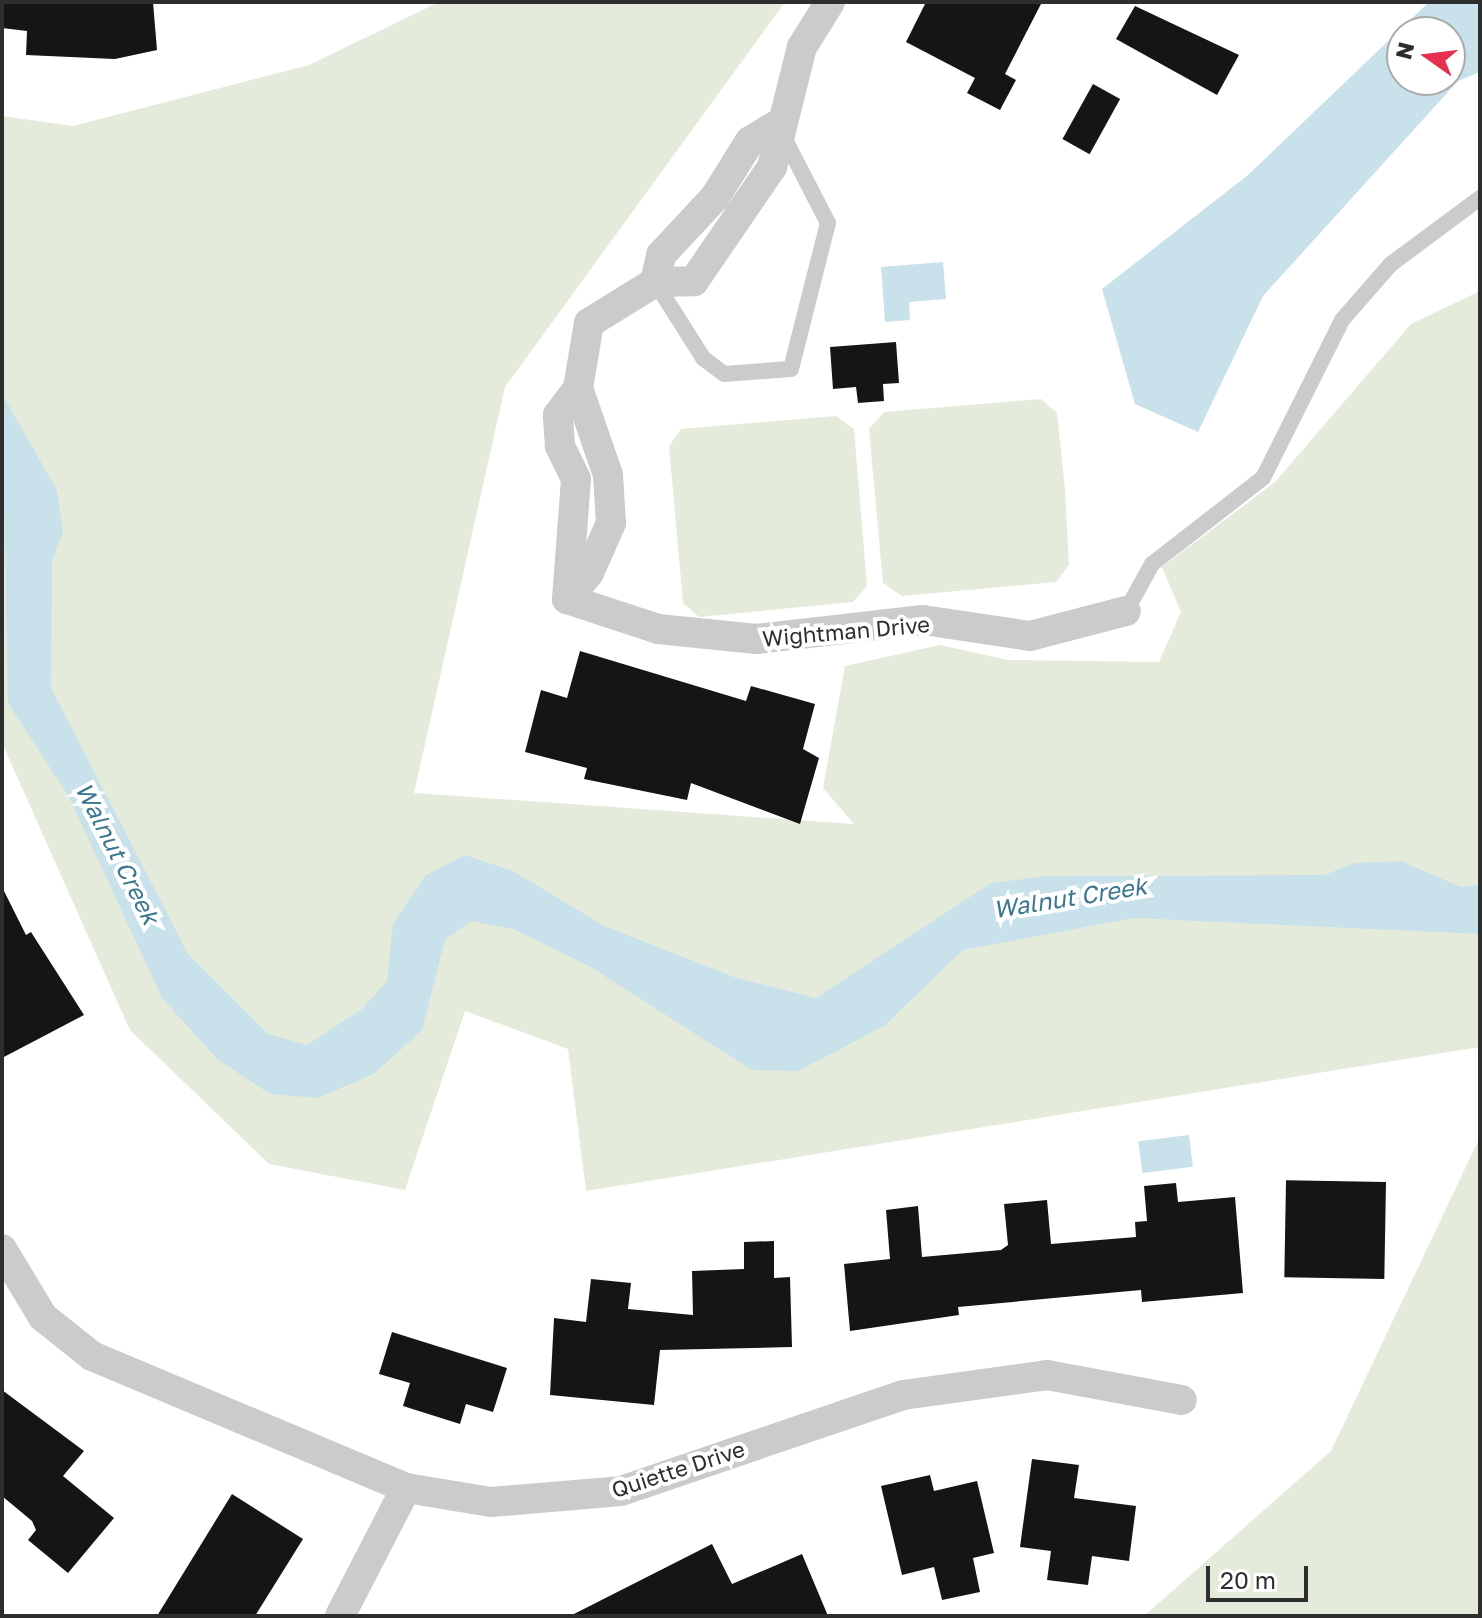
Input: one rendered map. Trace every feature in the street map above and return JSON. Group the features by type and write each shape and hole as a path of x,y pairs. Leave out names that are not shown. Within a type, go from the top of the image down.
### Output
{"street":[{"path":"655,282 661,255 715,197 750,141 777,125 802,47 830,2"},
{"name":"Wightman Drive","path":"655,282 589,323 578,388 558,415 560,446 576,479 567,599 658,629 756,639 923,620 1030,636 1126,611"},
{"name":"Quiette Drive","path":"2,1249 43,1317 92,1356 406,1488 491,1502 621,1491 903,1395 1047,1375 1182,1400"},
{"path":"340,1616 406,1488"}],"lane":[{"path":"655,282 703,358 724,374 791,369 828,223 777,125"},
{"path":"1126,611 1152,564 1263,478 1342,320 1391,264 1480,198"}],"green space":[{"path":"439,2 785,2 505,387 414,793 854,824 823,788 845,666 940,645 1008,660 1159,662 1181,612 1162,567 1275,482 1411,324 1480,291 1480,1047 586,1191 568,1049 465,1011 405,1190 269,1164 130,1030 2,743 2,116 73,126 309,65"},
{"path":"1041,399 1057,413 1065,490 1069,565 1056,582 902,596 883,583 869,429 884,412"},
{"path":"836,416 854,429 867,586 853,602 699,617 683,603 669,446 681,429"},
{"path":"1480,1137 1480,1616 1144,1616 1331,1451"}],"water":[{"path":"1429,2 1480,2 1480,72 1466,78 1466,16 1414,16"},
{"path":"1386,43 1386,96 1444,96 1263,296 1198,432 1135,404 1102,289 1248,175"},
{"path":"943,262 946,299 909,302 910,320 885,322 881,267"},
{"name":"Walnut Creek","path":"2,394 57,490 63,532 52,561 51,688 188,954 268,1034 307,1045 362,1009 387,981 393,924 426,875 465,855 513,871 604,926 737,978 816,998 991,883 1048,876 1325,875 1354,863 1401,861 1461,887 1480,885 1480,934 1134,918 963,950 884,1026 798,1071 752,1070 589,966 513,929 471,921 445,940 422,1030 374,1074 317,1098 270,1094 217,1059 162,998 69,797 8,703"},
{"path":"1189,1135 1193,1167 1142,1173 1138,1141"}],"building":[{"path":"2,2 153,2 157,50 115,59 26,55 27,31 2,28"},
{"path":"926,2 1042,2 1005,74 1016,80 1000,110 967,93 975,78 906,42"},
{"path":"1135,6 1239,55 1217,95 1116,39"},
{"path":"1093,84 1120,99 1090,154 1062,139"},
{"path":"896,342 899,383 883,384 884,401 858,403 856,387 833,389 830,347"},
{"path":"580,651 746,701 751,686 815,704 803,749 819,758 800,824 691,783 687,800 584,779 587,768 525,752 541,690 567,698"},
{"path":"2,887 26,935 31,932 84,1015 2,1058"},
{"path":"1286,1180 1386,1182 1384,1279 1284,1277"},
{"path":"1176,1183 1178,1202 1235,1197 1243,1293 1142,1302 1141,1290 958,1307 959,1315 850,1331 844,1264 890,1259 886,1210 918,1206 922,1257 1001,1250 1008,1245 1004,1204 1047,1200 1051,1244 1136,1237 1135,1222 1147,1221 1144,1186"},
{"path":"774,1241 774,1278 790,1277 792,1347 660,1350 654,1405 550,1395 554,1318 586,1322 591,1279 631,1283 628,1309 693,1315 692,1271 744,1269 744,1242"},
{"path":"392,1332 507,1368 493,1412 466,1404 460,1424 403,1406 410,1383 379,1374"},
{"path":"2,1390 84,1451 63,1476 114,1518 68,1573 28,1540 36,1530 32,1521 2,1496"},
{"path":"1032,1459 1079,1465 1074,1498 1136,1506 1129,1561 1092,1556 1088,1585 1047,1580 1051,1551 1020,1547"},
{"path":"930,1475 934,1491 977,1481 994,1553 973,1558 980,1592 942,1600 934,1567 902,1575 881,1486"},
{"path":"232,1494 303,1539 255,1616 157,1616"},
{"path":"712,1544 732,1584 802,1554 828,1616 570,1616"}]}
